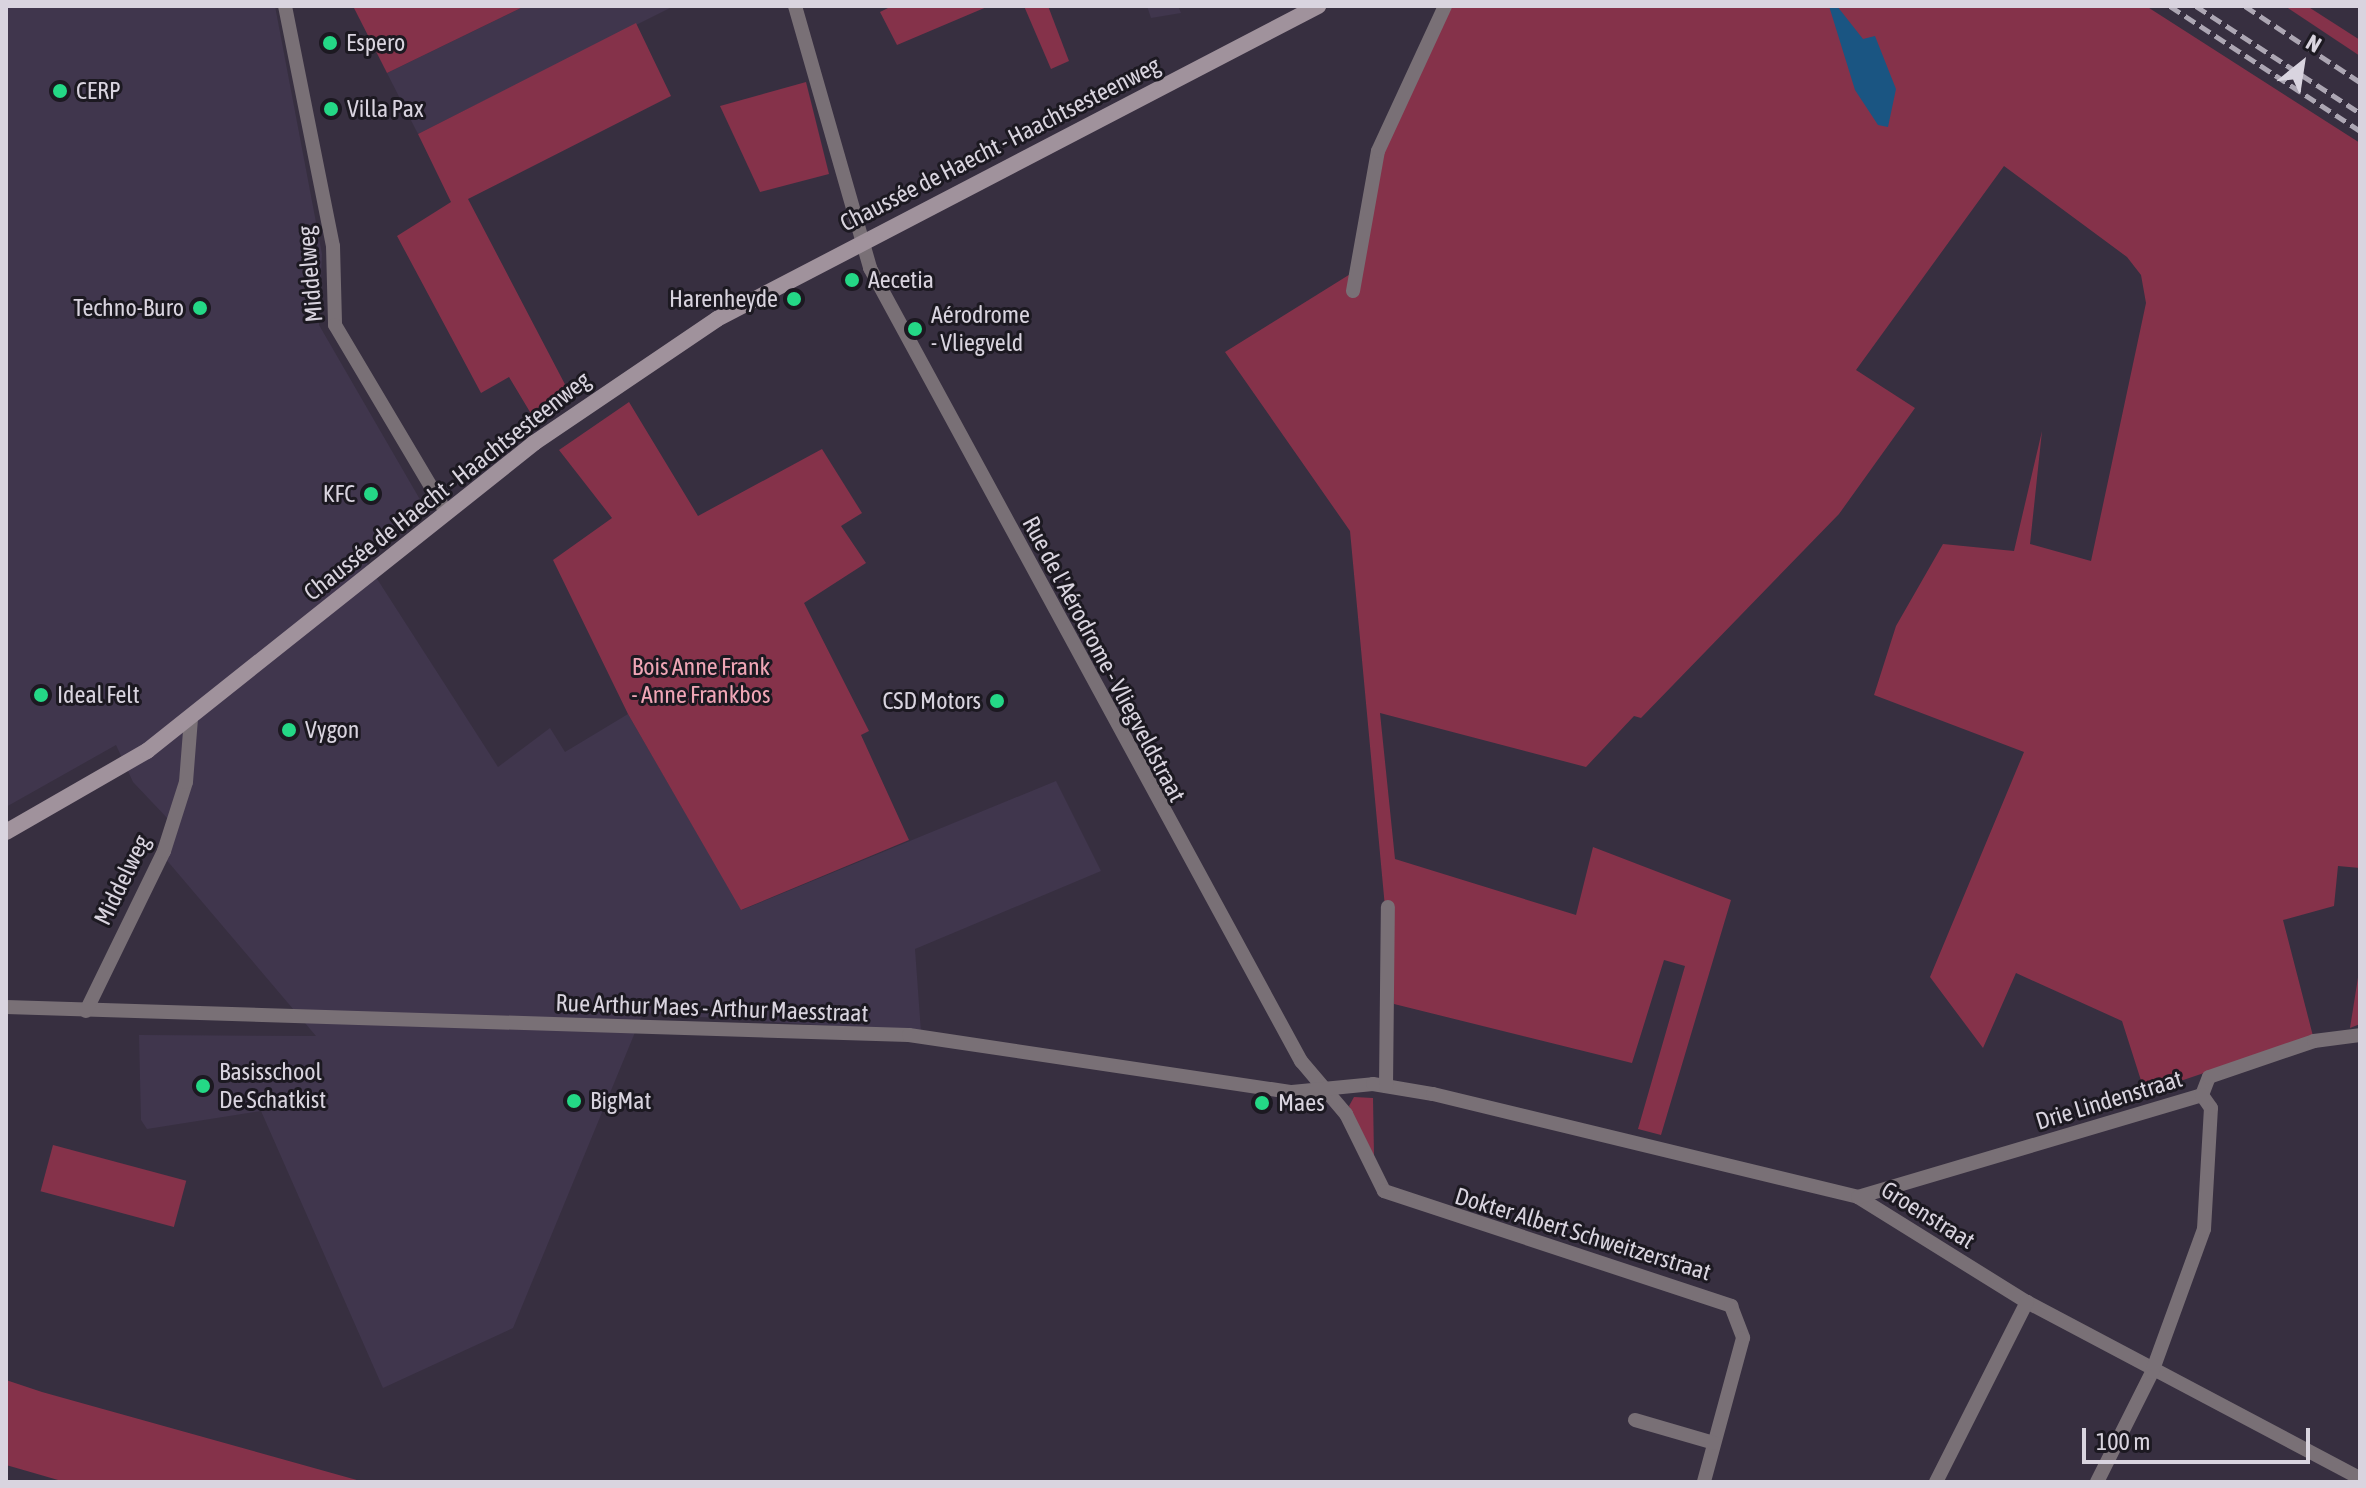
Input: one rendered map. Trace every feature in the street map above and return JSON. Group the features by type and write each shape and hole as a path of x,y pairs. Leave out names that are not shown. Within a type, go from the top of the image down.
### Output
{"main road":[{"name":"Chaussée de Haecht - Haachtsesteenweg","path":"6,832 84,793 191,718 446,512 717,319 859,241 1318,6"}],"street":[{"name":"Middelweg","path":"285,6 333,246 335,325 446,512"},
{"name":"Rue de l'Aérodrome - Vliegveldstraat","path":"795,6 859,241 1127,752 1301,1061 1326,1087 1384,1191"},
{"path":"1353,291 1378,151 1445,6"},
{"name":"Middelweg","path":"86,1011 164,851 186,782 191,718"},
{"path":"1386,1086 1388,907"},
{"name":"Rue Arthur Maes - Arthur Maesstraat","path":"6,1007 33,1011 909,1035 1292,1092 1326,1087 1386,1086"},
{"name":"Rue Arthur Maes - Arthur Maesstraat","path":"6,1019 33,1011"},
{"name":"Drie Lindenstraat","path":"1858,1197 2202,1095 2209,1077 2314,1041 2360,1035"},
{"name":"Groenstraat","path":"1386,1086 1858,1197 2027,1302 2152,1372 2360,1478"},
{"path":"2097,1482 2152,1372 2204,1229 2211,1108 2202,1095"},
{"name":"Dokter Albert Schweitzerstraat","path":"1384,1191 1731,1306 1743,1338 1704,1482"},
{"path":"1936,1482 2027,1302"},
{"path":"1635,1420 1714,1443"}],"shaded area":[{"path":"6,6 275,6 322,254 319,325 422,503 363,557 498,767 550,728 565,752 628,714 742,910 1056,781 1101,871 915,949 921,1032 643,1013 513,1328 383,1388 261,1111 147,1129 141,1120 139,1035 316,1036 164,857 169,820 133,782 116,745 6,807"},
{"path":"525,6 674,6 418,134 387,73"},
{"path":"1147,6 1178,6 1181,13 1151,18"}],"green space":[{"path":"353,6 525,6 387,73"},
{"path":"892,6 989,6 897,45 880,12"},
{"path":"1024,6 1048,6 1069,61 1051,69"},
{"path":"1449,6 2146,6 2360,143 2360,868 2338,866 2334,906 2283,920 2313,1036 2145,1093 2122,1021 2016,973 1983,1048 1930,977 2024,752 1874,695 1896,626 1943,544 2014,551 2042,431 2030,544 2091,561 2146,303 2141,275 2127,257 2004,166 1856,370 1915,408 1839,514 1641,718 1634,716 1586,767 1380,713 1395,859 1576,915 1593,847 1731,900 1661,1135 1638,1129 1685,966 1664,960 1632,1063 1394,1004 1350,531 1225,352 1360,268 1383,151"},
{"path":"2285,6 2307,6 2360,40 2360,56"},
{"path":"636,23 671,96 468,199 569,392 533,417 509,377 481,393 397,236 451,202 418,134"},
{"path":"806,82 829,174 760,192 720,106"},
{"name":"Bois Anne Frank - Anne Frankbos","path":"629,402 698,516 822,449 862,513 841,526 866,563 804,603 869,731 861,735 909,840 741,910 628,714 553,560 612,518 559,450"},
{"path":"2360,965 2360,1024 2350,1028"},
{"path":"1354,1097 1373,1098 1374,1156 1349,1106"},
{"path":"53,1145 186,1181 174,1227 41,1191"},
{"path":"6,1380 364,1482 65,1482 6,1465"}],"water":[{"path":"1829,6 1837,6 1863,39 1875,36 1896,89 1888,127 1878,125 1855,90"}],"railway":[{"path":"2170,6 2360,131"},
{"path":"2196,6 2360,113"},
{"path":"2245,6 2360,82"}],"place":[{"name":"Espero","path":"330,43"},
{"name":"CERP","path":"60,91"},
{"name":"Villa Pax","path":"331,109"},
{"name":"Aecetia","path":"852,280"},
{"name":"Harenheyde","path":"794,299"},
{"name":"Techno-Buro","path":"200,308"},
{"name":"Aérodrome - Vliegveld","path":"915,329"},
{"name":"KFC","path":"371,494"},
{"name":"Ideal Felt","path":"41,695"},
{"name":"CSD Motors","path":"997,701"},
{"name":"Vygon","path":"289,730"},
{"name":"Basisschool De Schatkist","path":"203,1086"},
{"name":"BigMat","path":"574,1101"},
{"name":"Maes","path":"1262,1103"}]}
